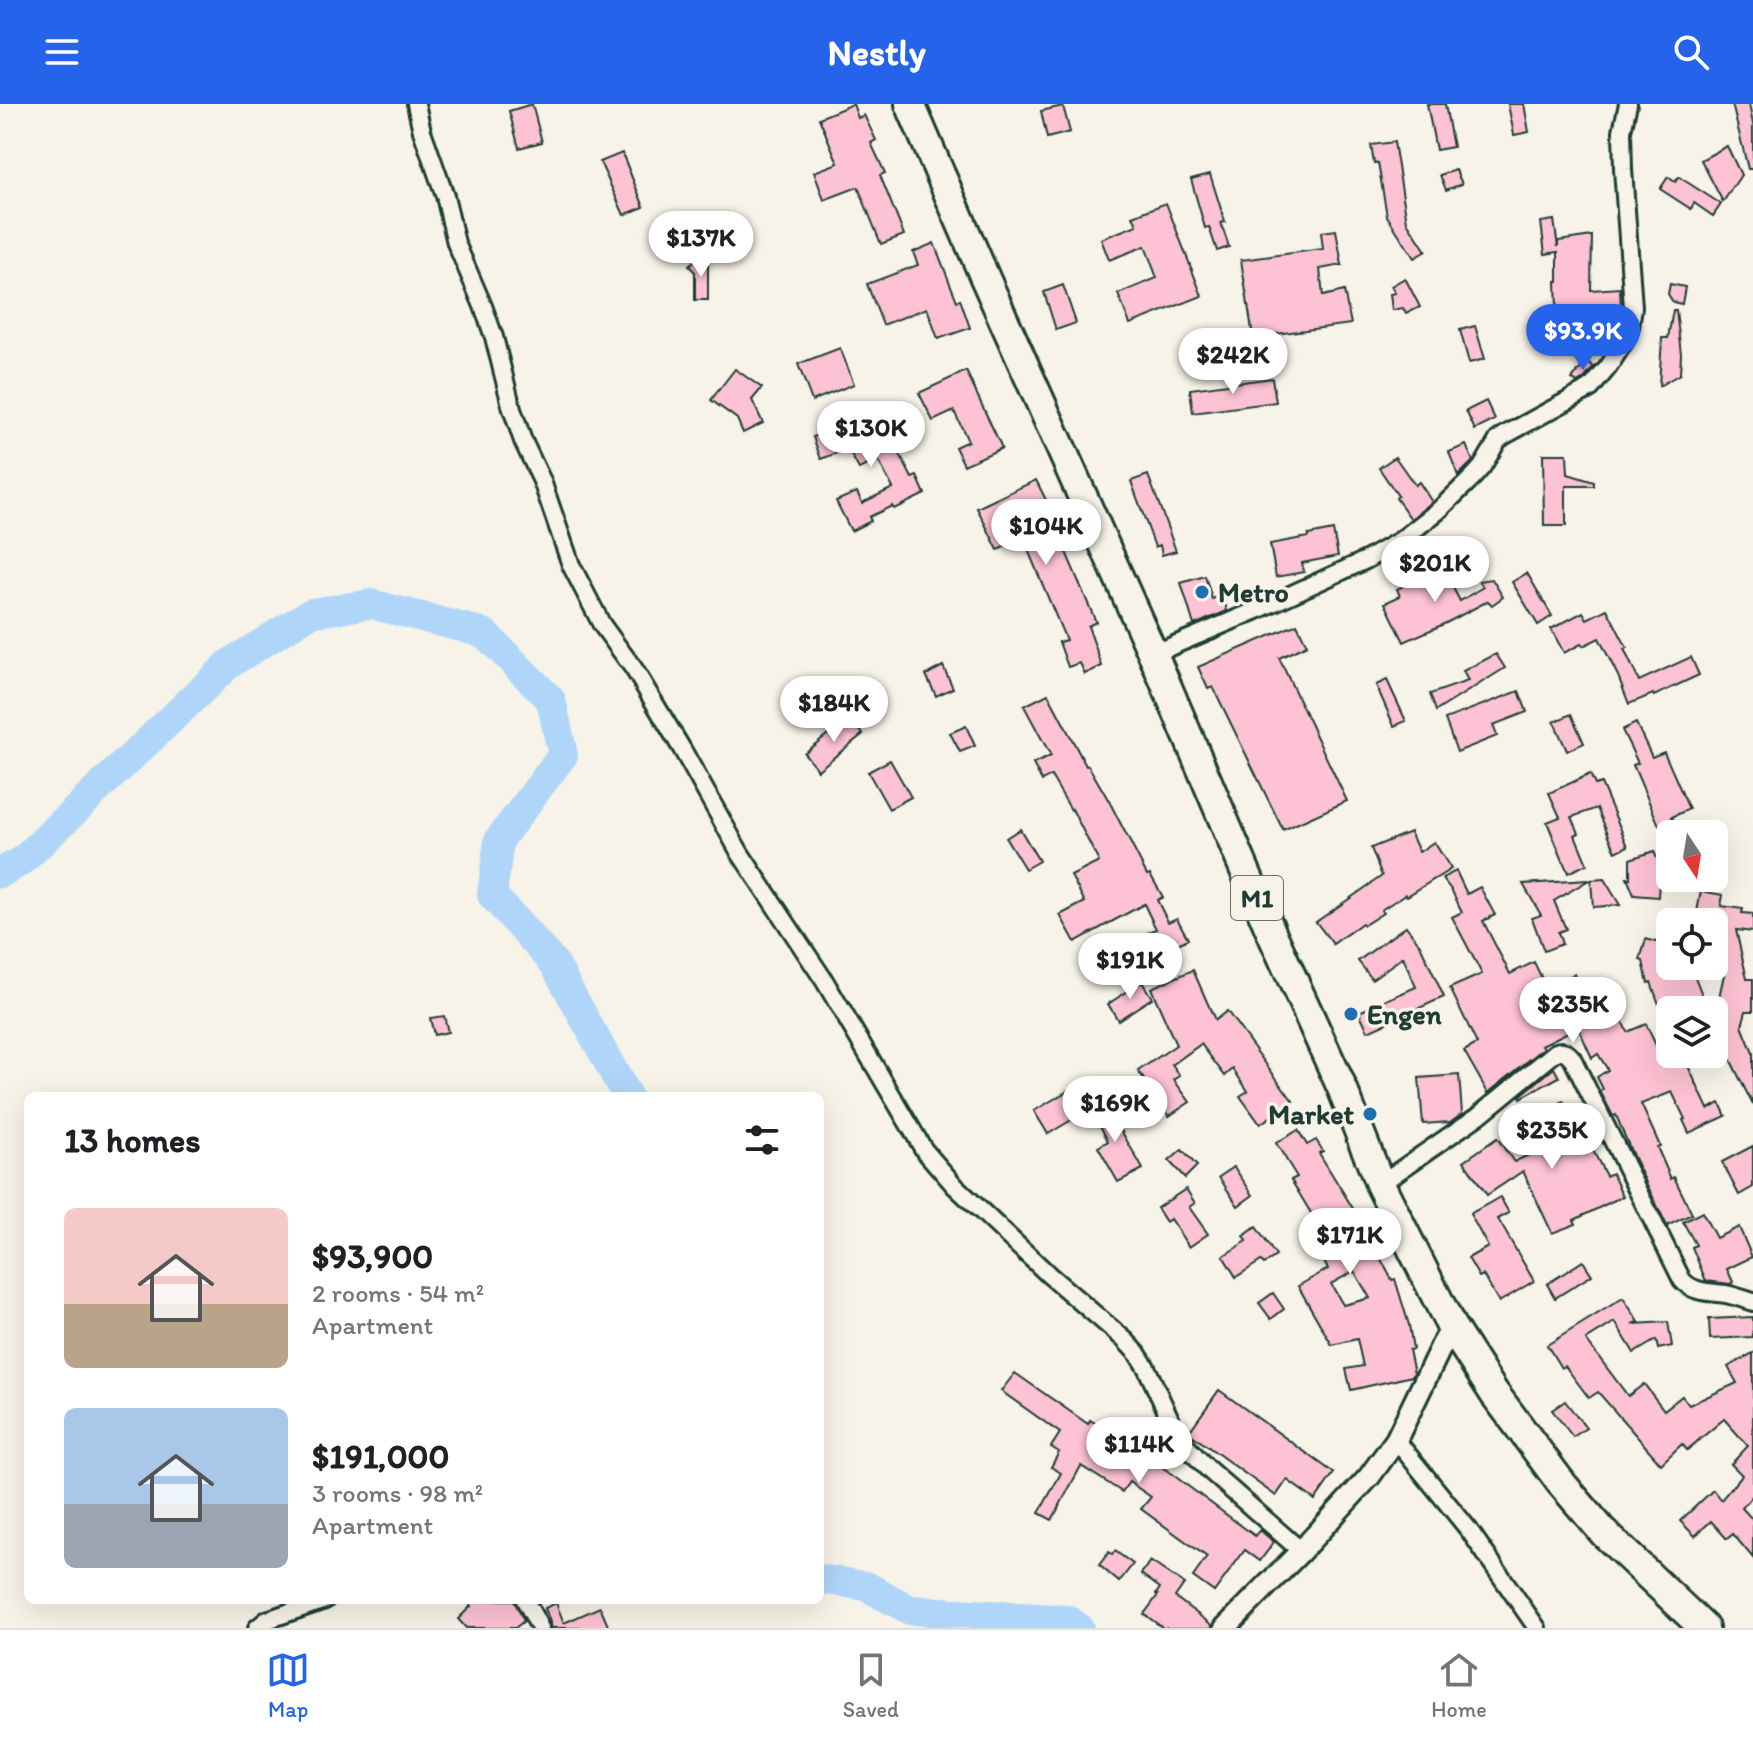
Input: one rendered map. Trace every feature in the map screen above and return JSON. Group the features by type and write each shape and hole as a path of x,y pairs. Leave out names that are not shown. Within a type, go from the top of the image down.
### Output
{"highway":[{"name":"M1","path":"910,104 1342,1088 1380,1184 1451,1326 1494,1393 1579,1504 1625,1555 1704,1628"}],"street":[{"path":"416,104 445,196 456,243 494,337 519,431 542,481 571,565 602,625 634,669 740,853 824,980 924,1150 955,1186 1049,1275 1125,1340 1146,1367 1177,1434 1188,1448 1301,1551"},
{"path":"1153,654 1366,560 1401,540 1438,511 1474,476 1498,440 1591,388 1624,342 1633,307 1622,144 1628,104"},
{"path":"1380,1184 1478,1116 1556,1052 1567,1052 1682,1280 1687,1286 1702,1292 1725,1294 1753,1302"},
{"path":"1225,1628 1369,1477 1396,1440 1451,1326"},
{"path":"1396,1440 1469,1530 1537,1628"},
{"path":"257,1628 267,1620 313,1604"},
{"path":"527,1604 540,1628"}],"building":[{"path":"532,104 542,142 519,148 509,111"},
{"path":"853,104 858,118 864,115 876,140 871,143 885,173 880,175 904,235 881,244 858,187 824,200 814,172 838,163 819,118"},
{"path":"1427,104 1445,104 1453,147 1436,150"},
{"path":"1508,104 1524,104 1529,132 1514,135"},
{"path":"1732,104 1749,104 1753,124 1753,169 1748,169"},
{"path":"1063,106 1070,132 1047,138 1041,111"},
{"path":"1394,142 1407,222 1426,251 1414,258 1387,216 1378,163 1374,164 1371,145"},
{"path":"1727,146 1741,175 1723,202 1701,160"},
{"path":"622,153 644,207 624,215 600,162"},
{"path":"1456,170 1462,184 1446,190 1440,175"},
{"path":"1210,174 1225,222 1221,223 1229,247 1217,251 1209,227 1205,228 1191,179"},
{"path":"1668,177 1675,182 1679,177 1721,204 1713,216 1694,203 1691,209 1660,189"},
{"path":"1166,203 1202,296 1130,324 1118,294 1157,278 1145,246 1109,260 1101,239 1137,225 1133,216"},
{"path":"1554,220 1558,247 1558,241 1592,236 1591,290 1620,288 1621,308 1557,311 1558,252 1545,254 1541,222"},
{"path":"1336,230 1342,265 1320,269 1323,296 1344,291 1351,324 1253,337 1241,260 1323,249 1321,232"},
{"path":"934,243 970,328 938,339 927,308 883,325 867,284 918,265 913,252"},
{"path":"700,256 708,265 708,300 695,300 695,272 689,266"},
{"path":"1405,278 1420,307 1406,314 1403,308 1392,310 1390,294 1395,293 1391,286"},
{"path":"1670,284 1685,287 1682,304 1673,302 1668,294"},
{"path":"1063,285 1076,323 1056,330 1044,292"},
{"path":"1673,310 1676,310 1681,354 1680,374 1659,386 1662,338 1668,338"},
{"path":"1475,326 1485,359 1469,363 1460,330"},
{"path":"840,348 854,384 812,401 798,364"},
{"path":"1587,361 1594,367 1577,383 1572,379"},
{"path":"735,369 762,388 752,400 763,423 743,433 737,419 711,400"},
{"path":"966,371 1002,448 964,465 955,447 968,441 954,411 933,421 919,393"},
{"path":"1272,378 1276,402 1193,413 1190,389"},
{"path":"1486,401 1495,420 1475,430 1466,411"},
{"path":"880,415 912,478 917,476 925,494 869,517 871,521 851,531 836,501 857,492 862,503 893,488 878,460 859,469 848,449 821,459 813,437 836,428 839,436"},
{"path":"1466,445 1473,461 1458,476 1449,452"},
{"path":"1543,454 1567,454 1568,474 1594,482 1594,486 1566,486 1566,526 1544,526"},
{"path":"1395,457 1415,485 1419,482 1432,502 1411,519 1379,468"},
{"path":"1148,475 1176,551 1162,555 1160,545 1155,547 1131,481"},
{"path":"1036,480 1054,516 1038,524 1051,550 1063,545 1096,622 1088,626 1102,666 1085,674 1080,663 1068,667 1059,642 1066,640 1023,538 998,550 977,508"},
{"path":"1333,530 1338,556 1302,563 1304,572 1276,577 1270,544"},
{"path":"1442,567 1460,601 1483,587 1479,581 1492,579 1503,597 1492,605 1488,601 1404,642 1385,603 1400,596 1397,589"},
{"path":"1527,573 1552,616 1538,625 1512,582"},
{"path":"1205,576 1212,599 1223,595 1227,611 1194,625 1181,583"},
{"path":"1607,609 1627,648 1624,649 1639,681 1691,657 1699,675 1629,704 1599,638 1564,653 1551,629 1583,612 1587,619"},
{"path":"1297,624 1307,645 1279,658 1347,801 1283,830 1213,687 1208,689 1198,667"},
{"path":"1496,654 1505,668 1436,711 1430,694 1468,681 1463,671"},
{"path":"943,666 953,688 936,696 926,675"},
{"path":"1387,680 1406,721 1394,726 1376,685"},
{"path":"1519,691 1527,712 1493,725 1497,736 1457,752 1445,719"},
{"path":"1048,694 1147,875 1150,874 1163,897 1157,900 1168,922 1177,918 1188,939 1158,954 1148,933 1156,929 1144,904 1075,942 1060,915 1085,902 1071,876 1099,862 1051,776 1042,781 1033,764 1051,756 1024,706"},
{"path":"1571,714 1584,743 1567,751 1554,722"},
{"path":"850,717 863,734 818,770 804,753"},
{"path":"1636,723 1652,757 1664,752 1689,809 1672,817 1674,820 1657,820 1633,765 1638,763 1622,730"},
{"path":"966,726 975,746 960,752 950,733"},
{"path":"890,760 911,797 889,809 868,772"},
{"path":"1590,774 1595,785 1601,783 1628,846 1616,852 1597,808 1572,817 1579,833 1575,835 1587,864 1568,873 1547,822 1560,817 1549,793"},
{"path":"1020,829 1039,861 1025,869 1006,838"},
{"path":"1410,832 1419,852 1434,842 1451,869 1406,894 1381,910 1383,913 1364,925 1362,923 1333,944 1316,922 1382,876 1371,848"},
{"path":"1654,851 1658,897 1634,895 1627,878 1630,878 1630,859"},
{"path":"1456,871 1467,894 1480,887 1495,915 1483,921 1510,974 1534,962 1546,987 1575,974 1582,990 1587,987 1594,1003 1611,995 1627,1032 1646,1024 1656,1045 1656,1068 1689,1068 1708,1109 1720,1103 1726,1116 1689,1133 1672,1092 1641,1104 1671,1179 1674,1177 1692,1214 1667,1226 1616,1115 1613,1116 1600,1091 1603,1089 1597,1077 1608,1070 1598,1054 1592,1058 1578,1027 1542,1045 1544,1048 1488,1093 1464,1051 1477,1044 1450,988 1482,974 1452,917 1462,912 1442,878"},
{"path":"1604,879 1620,905 1593,907 1591,880"},
{"path":"1589,880 1554,901 1566,929 1558,932 1562,944 1544,951 1532,918 1541,915 1523,884"},
{"path":"1701,892 1706,892 1723,895 1721,906 1743,909 1742,913 1753,914 1753,932 1736,930 1747,979 1753,979 1753,1011 1746,1011 1742,1026 1753,1053 1753,1105 1728,1052 1728,996 1719,996 1723,980 1728,980 1728,908 1698,908"},
{"path":"1406,926 1420,945 1444,997 1368,1031 1359,1012 1416,987 1403,957 1372,979 1358,961"},
{"path":"1646,939 1656,942 1656,980 1696,980 1702,996 1656,996 1640,960"},
{"path":"1193,970 1215,1020 1227,1011 1293,1101 1260,1124 1240,1096 1248,1091 1233,1069 1225,1076 1201,1044 1172,1065 1180,1076 1174,1080 1190,1102 1169,1116 1138,1071 1176,1045 1151,988"},
{"path":"1142,982 1152,998 1118,1020 1108,1004"},
{"path":"444,1016 448,1032 434,1035 430,1018"},
{"path":"1554,1068 1559,1077 1521,1098 1520,1096"},
{"path":"1459,1075 1462,1113 1450,1122 1423,1124 1419,1078"},
{"path":"1071,1089 1085,1112 1048,1134 1034,1111"},
{"path":"1102,1097 1143,1169 1118,1182 1098,1147 1108,1141 1089,1104"},
{"path":"1563,1101 1582,1129 1606,1176 1612,1173 1623,1196 1574,1220 1576,1224 1552,1233 1523,1171 1487,1195 1464,1161 1497,1138 1514,1162 1549,1145 1532,1121"},
{"path":"1298,1130 1307,1145 1316,1140 1323,1151 1319,1153 1392,1280 1395,1279 1409,1325 1413,1349 1409,1350 1412,1376 1351,1390 1346,1369 1363,1366 1357,1339 1332,1345 1298,1286 1328,1269 1317,1250 1329,1243 1291,1180 1297,1177 1276,1143","holes":["1354,1271 1370,1298 1343,1305 1331,1284"]},
{"path":"1753,1146 1753,1187 1739,1195 1722,1162"},
{"path":"1182,1150 1197,1166 1185,1178 1169,1161"},
{"path":"1234,1167 1253,1195 1238,1206 1219,1177"},
{"path":"1186,1189 1195,1203 1189,1207 1208,1234 1189,1247 1170,1219 1166,1222 1157,1208"},
{"path":"1500,1197 1509,1213 1498,1219 1534,1281 1499,1302 1483,1275 1479,1277 1468,1258 1488,1247 1470,1214"},
{"path":"1702,1212 1716,1238 1739,1227 1752,1257 1727,1269 1733,1282 1730,1284 1706,1281 1692,1247 1696,1245 1683,1222"},
{"path":"1256,1227 1276,1256 1264,1264 1261,1261 1236,1277 1223,1256 1247,1241 1244,1236"},
{"path":"1583,1261 1592,1275 1555,1298 1547,1284"},
{"path":"1273,1293 1284,1309 1271,1319 1259,1303"},
{"path":"1623,1298 1639,1322 1633,1324 1668,1322 1672,1346 1658,1349 1656,1340 1634,1353 1615,1322 1586,1340 1628,1396 1644,1384 1664,1410 1682,1396 1689,1405 1737,1383 1728,1367 1753,1353 1753,1495 1742,1508 1753,1520 1753,1558 1733,1534 1727,1539 1711,1521 1695,1536 1680,1521 1713,1490 1721,1500 1742,1475 1731,1464 1748,1446 1724,1419 1687,1450 1682,1444 1661,1464 1598,1392 1589,1398 1565,1366 1561,1368 1547,1345"},
{"path":"1753,1317 1753,1337 1710,1339 1709,1319"},
{"path":"1015,1373 1088,1424 1090,1420 1157,1463 1255,1536 1260,1530 1274,1542 1260,1561 1245,1550 1214,1592 1193,1577 1207,1557 1141,1509 1151,1497 1129,1482 1122,1492 1081,1466 1052,1520 1039,1513 1061,1473 1051,1467 1059,1452 1051,1447 1060,1433 1001,1391"},
{"path":"1219,1390 1334,1473 1315,1500 1287,1480 1276,1496 1189,1432"},
{"path":"1565,1401 1586,1428 1573,1437 1552,1410"},
{"path":"1115,1551 1133,1564 1119,1582 1099,1565 1109,1552 1112,1555"},
{"path":"1150,1561 1184,1584 1175,1597 1212,1628 1163,1628 1144,1614 1160,1588 1141,1574"},
{"path":"470,1604 516,1604 524,1621 515,1628 466,1628 458,1619"},
{"path":"556,1604 564,1623 600,1607 609,1628 552,1628 545,1608"}],"waterway":[{"path":"0,873 22,861 230,663 311,613 371,604 484,633 551,700 563,755 499,840 492,895 554,963 625,1092"},
{"path":"824,1580 866,1586 910,1610 1068,1620 1079,1628"}],"place":[{"name":"Metro","path":"1202,592"},
{"name":"Engen","path":"1351,1014"},
{"name":"Market","path":"1370,1114"}]}
